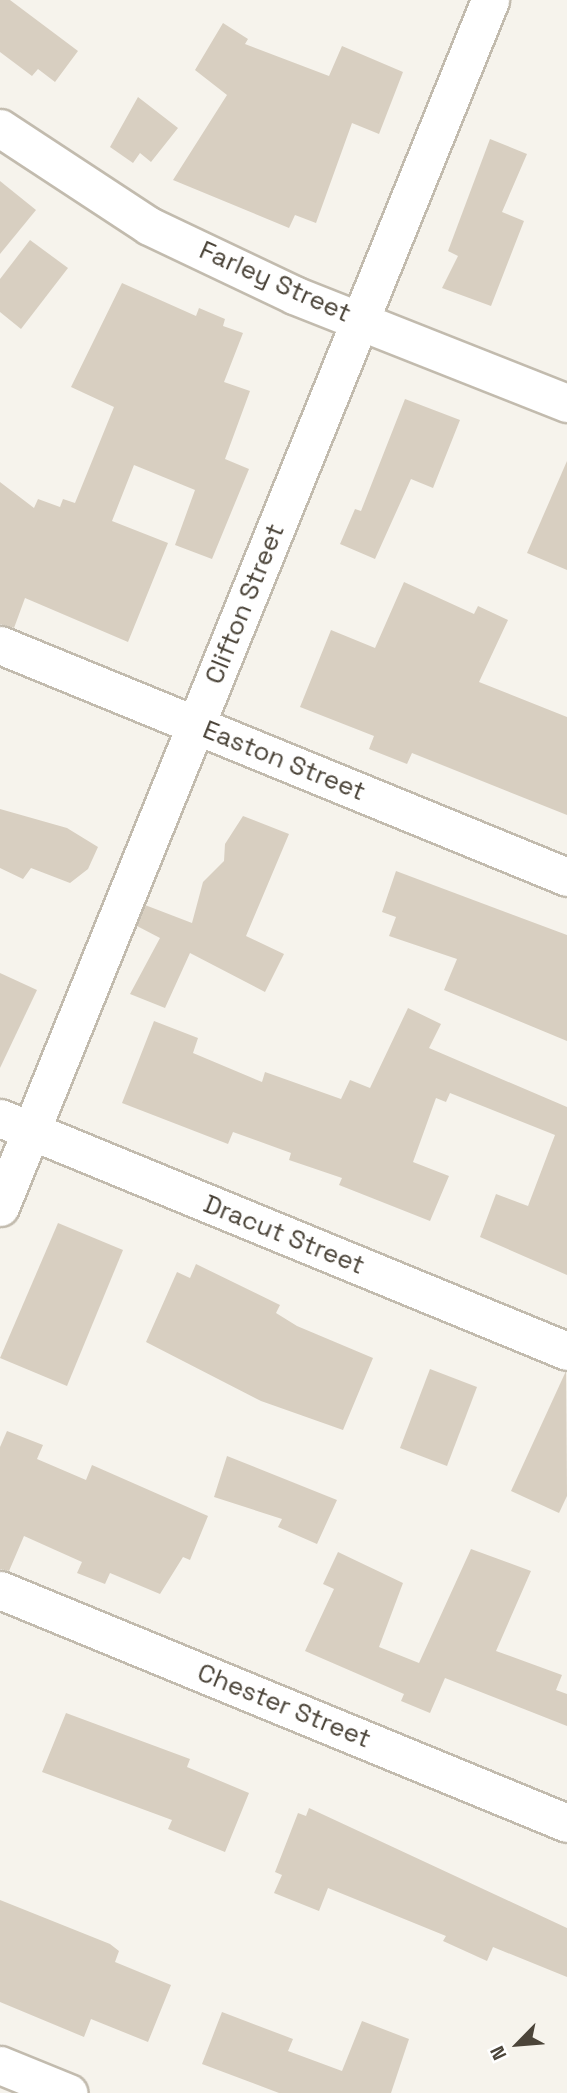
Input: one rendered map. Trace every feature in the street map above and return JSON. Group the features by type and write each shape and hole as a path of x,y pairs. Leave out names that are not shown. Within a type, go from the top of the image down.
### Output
{"street":[{"name":"Clifton Street","path":"0,1207 15,1125 196,725 490,0"},
{"name":"Farley Street","path":"0,128 149,226 360,320 567,403"},
{"name":"Easton Street","path":"0,645 567,877"},
{"name":"Dracut Street","path":"15,1125 567,1351"},
{"name":"Chester Street","path":"0,1590 567,1823"},
{"path":"0,2065 69,2093"}],"building":[{"path":"0,0 10,0 78,51 55,82 38,69 32,76 0,52"},
{"path":"223,23 248,39 245,44 329,76 342,46 403,72 379,134 352,123 316,223 295,215 289,228 173,180 227,95 195,70"},
{"path":"138,97 178,128 151,162 140,153 133,163 110,147"},
{"path":"490,139 527,154 502,212 524,221 491,306 442,288 458,256 448,251"},
{"path":"0,181 36,210 0,254"},
{"path":"30,240 68,268 21,329 0,312 0,279"},
{"path":"122,283 196,316 199,308 225,319 223,326 243,333 224,382 250,391 225,459 249,469 212,559 175,545 195,490 134,465 112,521 168,543 128,642 25,598 14,628 0,624 0,482 34,508 38,499 60,507 63,499 75,503 114,407 71,387"},
{"path":"405,399 460,420 433,488 411,479 375,559 340,544 355,509 361,511"},
{"path":"567,461 567,570 527,553"},
{"path":"404,582 474,614 478,606 508,620 479,682 567,717 567,815 412,753 407,764 369,749 374,736 300,707 331,630 375,648"},
{"path":"0,809 67,828 98,847 88,869 70,883 31,868 23,879 0,868"},
{"path":"243,816 289,834 246,936 284,954 265,992 190,953 165,1008 130,994 160,938 137,926 145,905 192,923 203,882 224,861 225,844"},
{"path":"396,871 567,935 567,1041 444,990 457,959 389,936 396,917 382,912"},
{"path":"0,973 37,990 0,1068"},
{"path":"408,1008 441,1024 429,1048 567,1107 567,1275 480,1237 496,1194 528,1206 555,1135 450,1093 446,1102 436,1098 413,1162 449,1176 430,1221 339,1185 342,1178 289,1160 291,1153 233,1132 228,1144 122,1103 154,1021 198,1038 193,1053 262,1082 265,1072 341,1099 350,1080 370,1088"},
{"path":"58,1223 123,1250 67,1386 0,1358"},
{"path":"196,1264 280,1305 276,1313 297,1326 373,1358 343,1430 261,1401 146,1342 177,1272 190,1278"},
{"path":"430,1369 477,1387 447,1466 400,1448"},
{"path":"566,1371 567,1496 559,1513 511,1491"},
{"path":"7,1431 43,1445 37,1459 86,1480 92,1465 208,1516 190,1560 183,1557 160,1594 110,1573 105,1584 77,1573 82,1562 24,1536 9,1571 0,1569 0,1447"},
{"path":"227,1456 337,1500 317,1544 278,1527 282,1519 214,1497"},
{"path":"471,1549 531,1571 496,1651 562,1675 556,1690 567,1694 567,1726 445,1678 430,1713 401,1701 404,1694 305,1651 334,1589 323,1584 338,1552 403,1583 379,1647 419,1663"},
{"path":"66,1713 190,1759 187,1767 249,1793 225,1852 168,1829 172,1820 42,1772"},
{"path":"309,1808 567,1928 567,1977 493,1947 487,1961 443,1941 446,1936 328,1888 319,1911 274,1893 282,1875 275,1872 298,1813 306,1816"},
{"path":"0,1900 110,1944 119,1951 115,1962 171,1985 148,2042 91,2019 84,2037 0,2002"},
{"path":"222,2012 293,2039 288,2051 342,2071 362,2021 409,2039 391,2093 279,2093 202,2064"}]}
